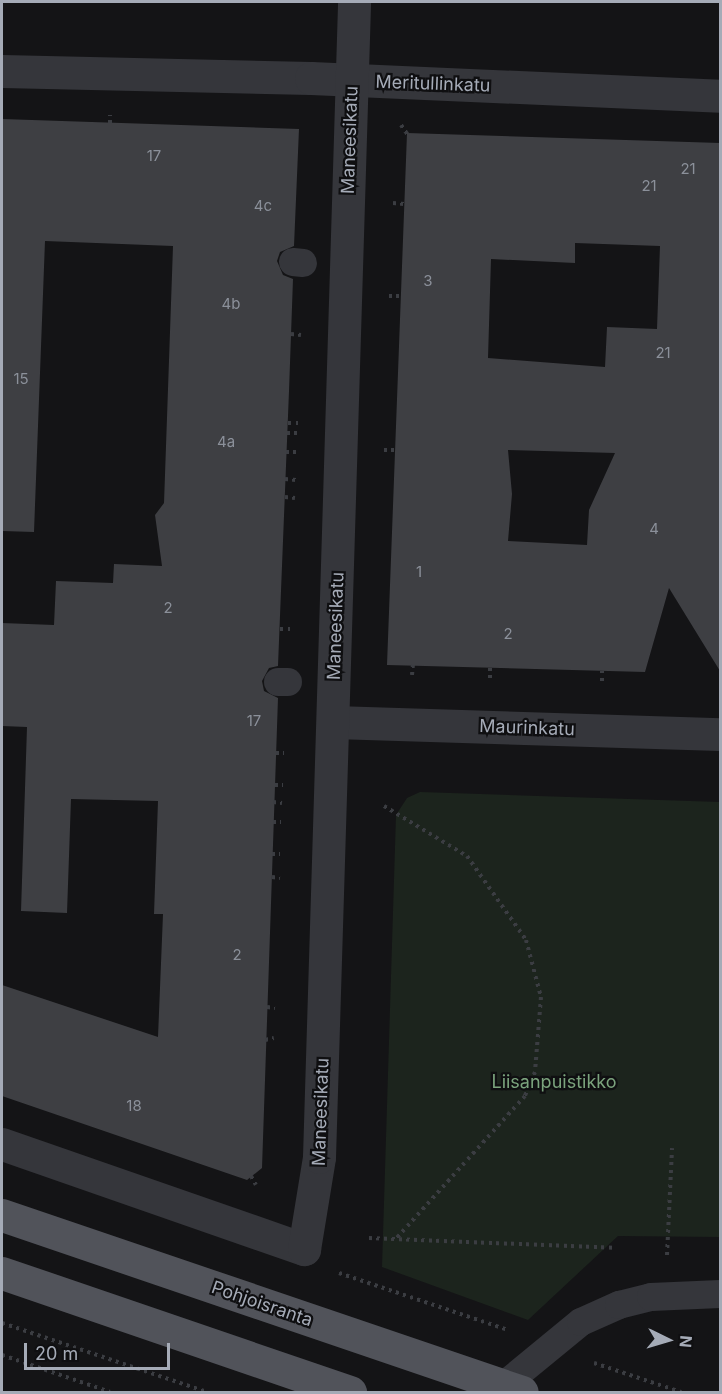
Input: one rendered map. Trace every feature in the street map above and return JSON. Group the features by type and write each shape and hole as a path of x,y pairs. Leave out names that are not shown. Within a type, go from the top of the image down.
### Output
{"main road":[{"name":"Pohjoisranta","path":"2,1215 513,1389"},
{"path":"2,1273 350,1392"}],"street":[{"name":"Maneesikatu","path":"2,1144 304,1249 318,1168 334,722 354,2"},
{"name":"Meritullinkatu","path":"2,71 352,80 720,96"},
{"name":"Maurinkatu","path":"334,722 720,734"}],"lane":[{"path":"513,1389 582,1322 619,1305 651,1296 720,1294"}],"path":[{"path":"400,124 408,135"},
{"path":"393,203 404,204"},
{"path":"389,296 400,296"},
{"path":"291,334 301,335"},
{"path":"288,423 298,423"},
{"path":"287,433 297,434"},
{"path":"384,450 395,450"},
{"path":"286,452 297,452"},
{"path":"285,479 296,480"},
{"path":"285,497 295,498"},
{"path":"280,629 290,629"},
{"path":"412,664 412,675"},
{"path":"490,667 490,678"},
{"path":"602,671 602,681"},
{"path":"276,753 284,753"},
{"path":"275,785 283,785"},
{"path":"273,802 282,803"},
{"path":"384,806 467,856 526,940 542,997 535,1072 525,1096 396,1239"},
{"path":"273,822 281,822"},
{"path":"272,854 280,854"},
{"path":"272,877 280,878"},
{"path":"267,1007 275,1008"},
{"path":"265,1040 274,1038"},
{"path":"667,1255 672,1148"},
{"path":"251,1176 256,1185"},
{"path":"369,1238 614,1248"},
{"path":"2,1323 207,1392"},
{"path":"2,1355 110,1392"}],"green space":[{"name":"Liisanpuistikko","path":"420,792 720,802 720,1237 618,1236 528,1320 382,1267 396,815 407,798"}],"building":[{"path":"2,119 299,129 294,246 280,252 277,261 283,275 293,279 278,666 269,668 262,681 264,691 278,698 262,1168 247,1180 2,1096 2,985 158,1037 163,914 154,914 158,801 71,799 67,913 21,911 27,727 2,726 2,623 54,625 56,581 113,583 114,564 162,566 155,515 164,503 173,246 45,241 34,532 2,531"},
{"path":"407,133 720,143 720,671 669,588 645,672 387,665","holes":["575,243 660,246 657,329 607,327 605,367 488,358 491,259 575,263","508,450 615,453 589,510 587,545 508,541 512,494"]}]}
